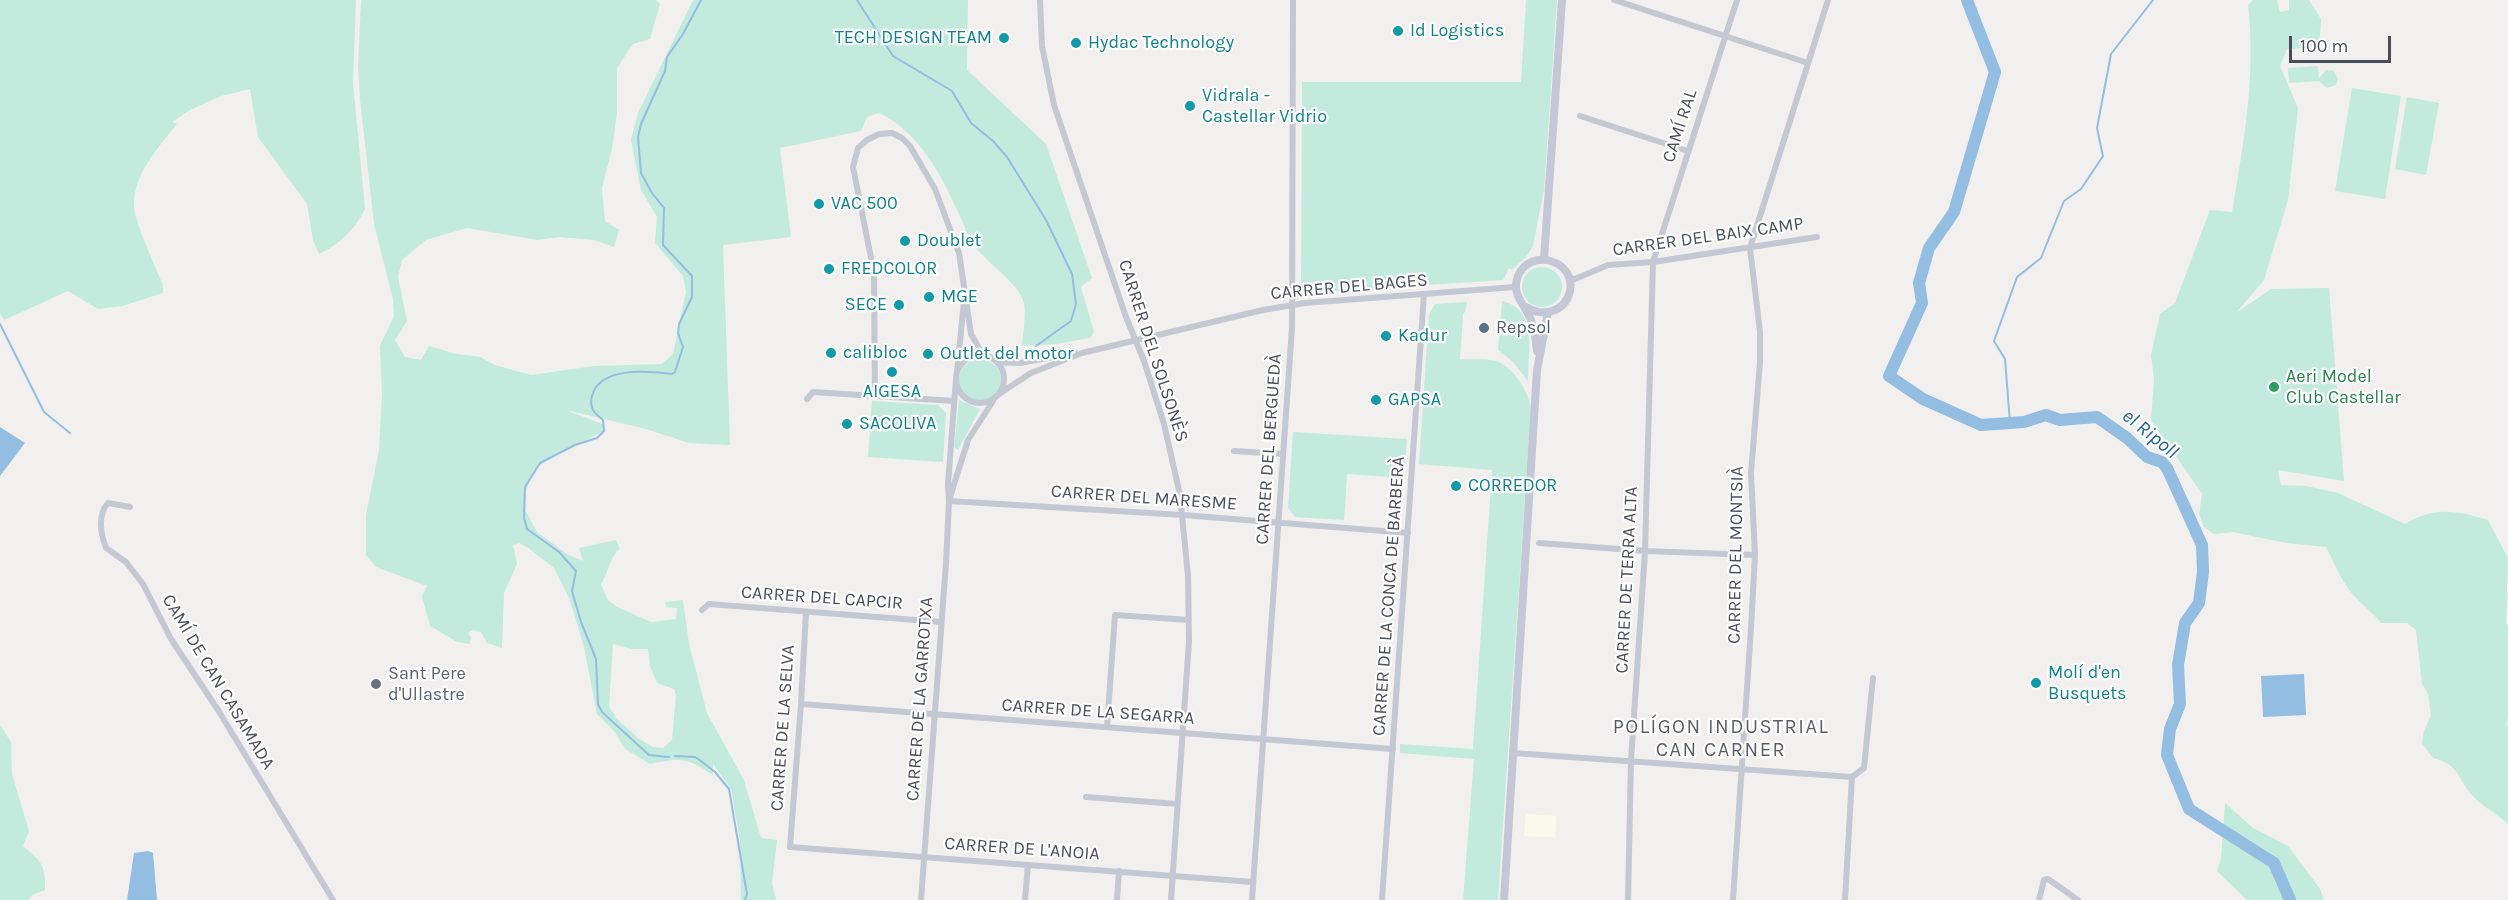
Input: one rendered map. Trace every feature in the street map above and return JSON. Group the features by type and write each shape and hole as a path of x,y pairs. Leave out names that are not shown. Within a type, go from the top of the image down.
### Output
{"street":[{"name":"CARRER DEL SOLSONÈS","path":"1040,0 1042,46 1054,105 1164,424 1183,515 1189,620 1171,900"},
{"name":"CARRER DEL BERGUEDÀ","path":"1252,900 1293,305 1293,0"},
{"path":"1544,259 1562,0"},
{"path":"1614,0 1808,63"},
{"name":"CAMÍ RAL","path":"1653,262 1737,0"},
{"path":"1750,248 1828,0"},
{"path":"1580,116 1688,151"},
{"name":"CARRER DE LA GARROTXA","path":"875,396 874,273 853,167 855,154 863,143 884,132 902,138 935,189 959,253 971,334 980,350 993,359"},
{"name":"CARRER DEL BAIX CAMP","path":"1569,278 1575,279 1608,265 1653,262 1817,237"},
{"name":"CARRER DEL MONTSIÀ","path":"1733,900 1755,555 1751,472 1760,332 1750,248"},
{"path":"1544,259 1559,264 1569,278 1567,300 1562,306 1548,313 1532,311 1526,307 1520,301 1515,287 1521,270 1535,260 1544,259"},
{"name":"CARRER DE TERRA ALTA","path":"1628,900 1631,760 1645,551 1653,262"},
{"name":"CARRER DEL BAGES","path":"993,359 1020,363 1082,353 1293,305 1515,287"},
{"name":"CARRER DE LA GARROTXA","path":"921,900 960,316 965,292"},
{"name":"CARRER DE LA CONCA DE BARBERÀ","path":"1382,900 1424,294"},
{"path":"1526,307 1532,322 1538,357"},
{"path":"1504,900 1538,357 1548,313"},
{"name":"CARRER DEL BAGES","path":"997,396 1031,374 1082,353"},
{"path":"976,356 993,359 1004,377 997,396 983,403 970,401 960,392 957,376 960,367 976,356"},
{"path":"807,399 813,392 954,400"},
{"name":"CARRER DE LA GARROTXA","path":"949,501 968,440 997,396"},
{"path":"1234,451 1283,454"},
{"name":"CARRER DEL MARESME","path":"949,501 1183,515 1408,533"},
{"name":"CAMÍ DE CAN CASAMADA","path":"130,507 108,502 105,506 100,525 106,548 126,562 143,584 171,639 218,710 333,900"},
{"path":"1539,543 1645,551 1755,555"},
{"name":"CARRER DEL CAPCIR","path":"702,610 709,604 941,622"},
{"name":"CARRER DE LA SELVA","path":"790,847 806,612"},
{"path":"1107,727 1115,615 1189,620"},
{"path":"1513,753 1852,777 1864,768 1873,678"},
{"name":"CARRER DE LA SEGARRA","path":"801,704 1393,749"},
{"path":"1845,900 1852,777"},
{"path":"1086,797 1177,804"},
{"name":"CARRER DE L'ANOIA","path":"790,847 1253,882"},
{"path":"1025,900 1028,865"},
{"path":"1116,900 1119,872"},
{"path":"2038,900 2044,880 2048,879 2078,900"}],"shaded area":[{"path":"1526,814 1556,816 1555,837 1524,836"}],"green space":[{"path":"0,0 356,0 353,82 365,209 361,216 340,241 319,254 313,240 307,204 258,137 250,89 221,96 190,110 172,122 177,124 148,162 138,183 135,194 135,213 163,285 163,293 122,306 98,309 68,291 4,320 0,314"},
{"path":"361,0 656,0 660,4 650,39 633,44 617,68 617,112 612,149 602,188 605,221 619,230 614,247 594,240 559,237 538,240 467,228 426,240 402,260 398,277 407,321 395,340 405,357 421,360 429,346 456,354 480,357 495,365 531,375 594,366 662,364 673,354 686,292 683,276 655,243 657,217 641,190 631,140 638,113 693,0 968,0 967,70 1046,144 1092,278 1081,287 1094,332 1090,338 1056,344 1022,346 1025,309 1020,293 971,241 944,183 917,142 893,121 879,113 867,117 861,131 780,148 791,237 723,245 730,445 689,443 646,429 566,410 605,425 604,431 551,457 533,471 524,496 524,508 537,532 567,554 583,561 579,548 616,540 620,549 616,552 601,584 607,599 617,607 651,622 676,619 677,608 666,607 665,602 683,600 689,644 707,713 744,780 761,838 777,840 772,883 776,900 741,900 740,840 731,789 713,764 713,775 683,760 650,764 625,749 615,732 597,714 584,647 569,598 554,568 527,547 519,543 513,545 517,564 504,593 502,648 487,643 481,632 473,630 468,633 471,638 470,644 457,642 430,626 422,596 427,586 376,567 366,555 366,515 379,450 382,394 380,346 394,316 393,299 374,224 358,67","holes":["613,644 632,649 648,649 650,666 657,683 674,689 676,695 672,740 663,748 653,747 638,738 616,718 609,706"]},
{"path":"1526,0 1557,0 1544,190 1533,246 1526,257 1512,270 1509,268 1503,280 1308,293 1301,286 1302,82 1521,82"},
{"path":"2253,0 2277,0 2280,12 2289,10 2289,0 2309,0 2321,19 2320,37 2309,48 2287,49 2280,66 2298,108 2288,200 2264,280 2236,313 2271,289 2329,288 2344,481 2278,470 2281,485 2306,486 2338,493 2405,524 2436,512 2466,514 2488,520 2508,558 2506,624 2508,626 2508,717 2506,724 2508,727 2508,824 2474,797 2456,771 2448,764 2433,758 2422,743 2431,715 2428,694 2422,683 2416,630 2407,623 2381,623 2348,588 2326,547 2286,543 2233,532 2214,534 2204,527 2199,514 2202,494 2151,420 2154,379 2151,355 2160,314 2175,303 2210,210 2232,212 2248,109 2251,57 2248,5"},
{"path":"2318,66 2319,78 2326,70 2334,71 2338,79 2336,85 2327,88 2319,81 2289,83 2288,68"},
{"path":"2352,88 2401,96 2385,199 2335,191"},
{"path":"2407,97 2439,103 2426,175 2395,169"},
{"path":"1542,267 1550,268 1556,273 1561,279 1561,295 1556,301 1550,306 1542,307 1534,306 1528,301 1523,295 1522,287 1523,279 1528,273 1534,268"},
{"path":"1502,301 1514,306 1522,313 1526,323 1530,346 1528,381 1513,362 1498,350"},
{"path":"1467,302 1463,314 1460,359 1489,360 1504,365 1519,381 1527,394 1531,407 1498,900 1463,900 1474,759 1400,753 1400,744 1473,749 1492,470 1419,464 1429,314 1435,304"},
{"path":"980,359 988,360 995,365 1000,372 1000,388 995,395 988,400 980,401 972,400 965,395 960,388 959,380 960,372 965,365 972,360"},
{"path":"959,400 980,409 958,450 954,447"},
{"path":"872,401 938,405 946,413 943,462 868,457"},
{"path":"1293,432 1407,439 1404,478 1347,474 1344,520 1295,517 1288,508"},
{"path":"0,725 11,742 12,774 29,831 23,846 38,860 45,875 45,890 32,895 29,900 0,900"},
{"path":"2225,803 2253,828 2288,846 2320,889 2324,900 2247,900 2217,871 2221,858"}],"water":[{"path":"0,427 25,443 0,476"},
{"path":"2304,674 2306,715 2263,717 2261,676"},
{"path":"148,851 153,853 157,900 127,900 134,853"}],"waterway":[{"path":"669,757 649,755 602,712 598,704 596,659 581,622 572,591 576,571 559,552 527,529 524,518 525,487 540,463 575,445 597,438 604,431 603,420 591,404 597,386 604,379 626,373 672,374 675,372 683,347 678,333 679,324 692,297 692,276 663,245 664,208 641,173 638,137 641,124 665,71 667,57 683,34 701,0"},
{"path":"857,0 893,56 952,91 971,123 993,141 1007,157 1046,220 1072,274 1076,304 1071,321 1036,346"},
{"name":"el Ripoll","path":"1967,0 1995,72 1954,212 1929,248 1919,283 1922,303 1889,376 1923,399 1981,425 2024,422 2046,415 2060,420 2097,417 2127,438 2147,457 2162,462 2167,468 2202,545 2203,572 2199,603 2185,623 2178,665 2180,704 2170,729 2167,755 2189,809 2274,863 2290,900"},
{"path":"2010,423 2005,359 1994,341 2017,277 2041,258 2064,201 2081,189 2103,156 2097,128 2111,54 2153,0"},
{"path":"0,324 44,412 70,433"},
{"path":"675,756 695,757 715,772 729,789 747,894 745,900"}],"place":[{"name":"Id Logistics","path":"1398,31"},
{"name":"TECH DESIGN TEAM","path":"1004,38"},
{"name":"Hydac Technology","path":"1076,43"},
{"name":"Vidrala - Castellar Vidrio","path":"1190,106"},
{"name":"VAC 500","path":"819,204"},
{"name":"Doublet","path":"905,241"},
{"name":"FREDCOLOR","path":"829,269"},
{"name":"MGE","path":"929,297"},
{"name":"SECE","path":"899,305"},
{"name":"Repsol","path":"1484,328"},
{"name":"Kadur","path":"1386,336"},
{"name":"calibloc","path":"831,353"},
{"name":"Outlet del motor","path":"928,354"},
{"name":"AIGESA","path":"892,372"},
{"name":"Aeri Model Club Castellar","path":"2274,387"},
{"name":"GAPSA","path":"1376,400"},
{"name":"SACOLIVA","path":"847,424"},
{"name":"CORREDOR","path":"1456,486"},
{"name":"Molí d'en Busquets","path":"2036,683"},
{"name":"Sant Pere d'Ullastre","path":"376,684"}],"district":[{"name":"POLÍGON INDUSTRIAL CAN CARNER","path":"1721,738"}]}
